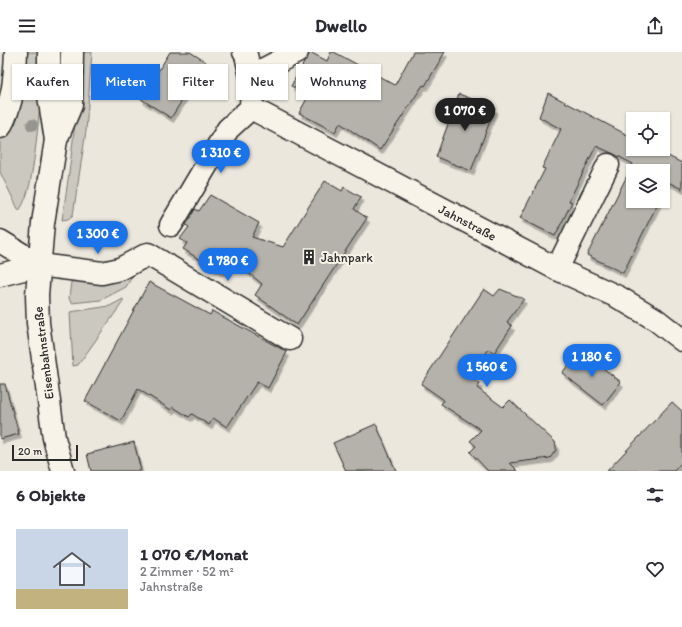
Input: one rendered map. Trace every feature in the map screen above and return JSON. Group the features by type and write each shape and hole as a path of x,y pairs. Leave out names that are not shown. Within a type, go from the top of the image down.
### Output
{"street":[{"path":"0,127 7,112 12,92 16,52"},
{"name":"Eisenbahnstraße","path":"49,52 49,96 56,140"},
{"name":"Eisenbahnstraße","path":"63,471 54,438 38,323 37,295 43,223 56,140 71,105 72,52"},
{"path":"244,52 248,64"},
{"path":"274,64 297,52"},
{"path":"172,224 228,129 252,108 252,100"},
{"name":"Jahnstraße","path":"252,108 557,269 618,297 654,319 682,340"},
{"path":"557,269 608,165"},
{"path":"0,241 39,265"},
{"path":"0,275 39,265 102,272 120,269 148,254 290,339"}],"shaded area":[{"path":"23,52 43,52 43,64 21,64"},
{"path":"79,52 92,52 86,131 73,215 68,219 62,220 74,136 77,100 83,100 83,64 78,64"},
{"path":"14,100 40,100 33,168 26,198 19,211 0,172 0,140 8,129"},
{"path":"129,273 133,275 126,287 101,300 71,303 69,298 71,282"},
{"path":"123,299 123,302 78,365 73,366 70,312 110,306"}],"building":[{"path":"170,52 190,52 206,62 205,64 168,64 168,100 182,100 171,118 143,100 160,100 160,68"},
{"path":"310,52 327,61 331,52 334,52 356,64 303,64"},
{"path":"413,52 445,52 425,86 423,85 380,150 340,123 335,132 299,113 306,100 381,100 381,77 395,85"},
{"path":"296,77 296,88 291,86"},
{"path":"548,93 626,134 626,156 668,156 682,163 682,189 670,183 670,164 633,164 596,146 569,201 572,202 555,236 520,218 545,169 542,168 561,129 539,117"},
{"path":"459,94 495,108 471,171 436,157"},
{"path":"626,178 626,208 656,208 623,273 587,255"},
{"name":"Jahnpark","path":"325,181 342,191 344,187 361,197 354,209 367,218 297,325 255,295 262,284 234,261 225,271 218,271 183,249 187,243 180,239 189,227 186,225 195,209 199,211 210,195 259,223 252,237 283,247"},
{"path":"149,282 210,315 212,311 287,352 268,388 257,382 227,427 213,418 209,425 192,414 189,417 173,407 171,410 138,389 121,421 85,401"},
{"path":"484,289 494,296 500,289 524,299 507,322 512,326 494,353 489,349 469,377 480,384 477,388 503,407 510,400 555,442 556,446 556,450 550,458 510,463 518,471 488,471 470,452 476,446 470,441 481,430 441,404 444,400 421,384"},
{"path":"580,350 621,382 603,405 562,373"},
{"path":"0,384 5,384 19,434 0,439"},
{"path":"672,402 682,411 682,462 674,471 607,471"},
{"path":"376,424 396,471 346,471 333,443"},
{"path":"134,442 141,471 91,471 87,454"}],"place":[{"name":"Jahnpark","path":"309,257"}]}
